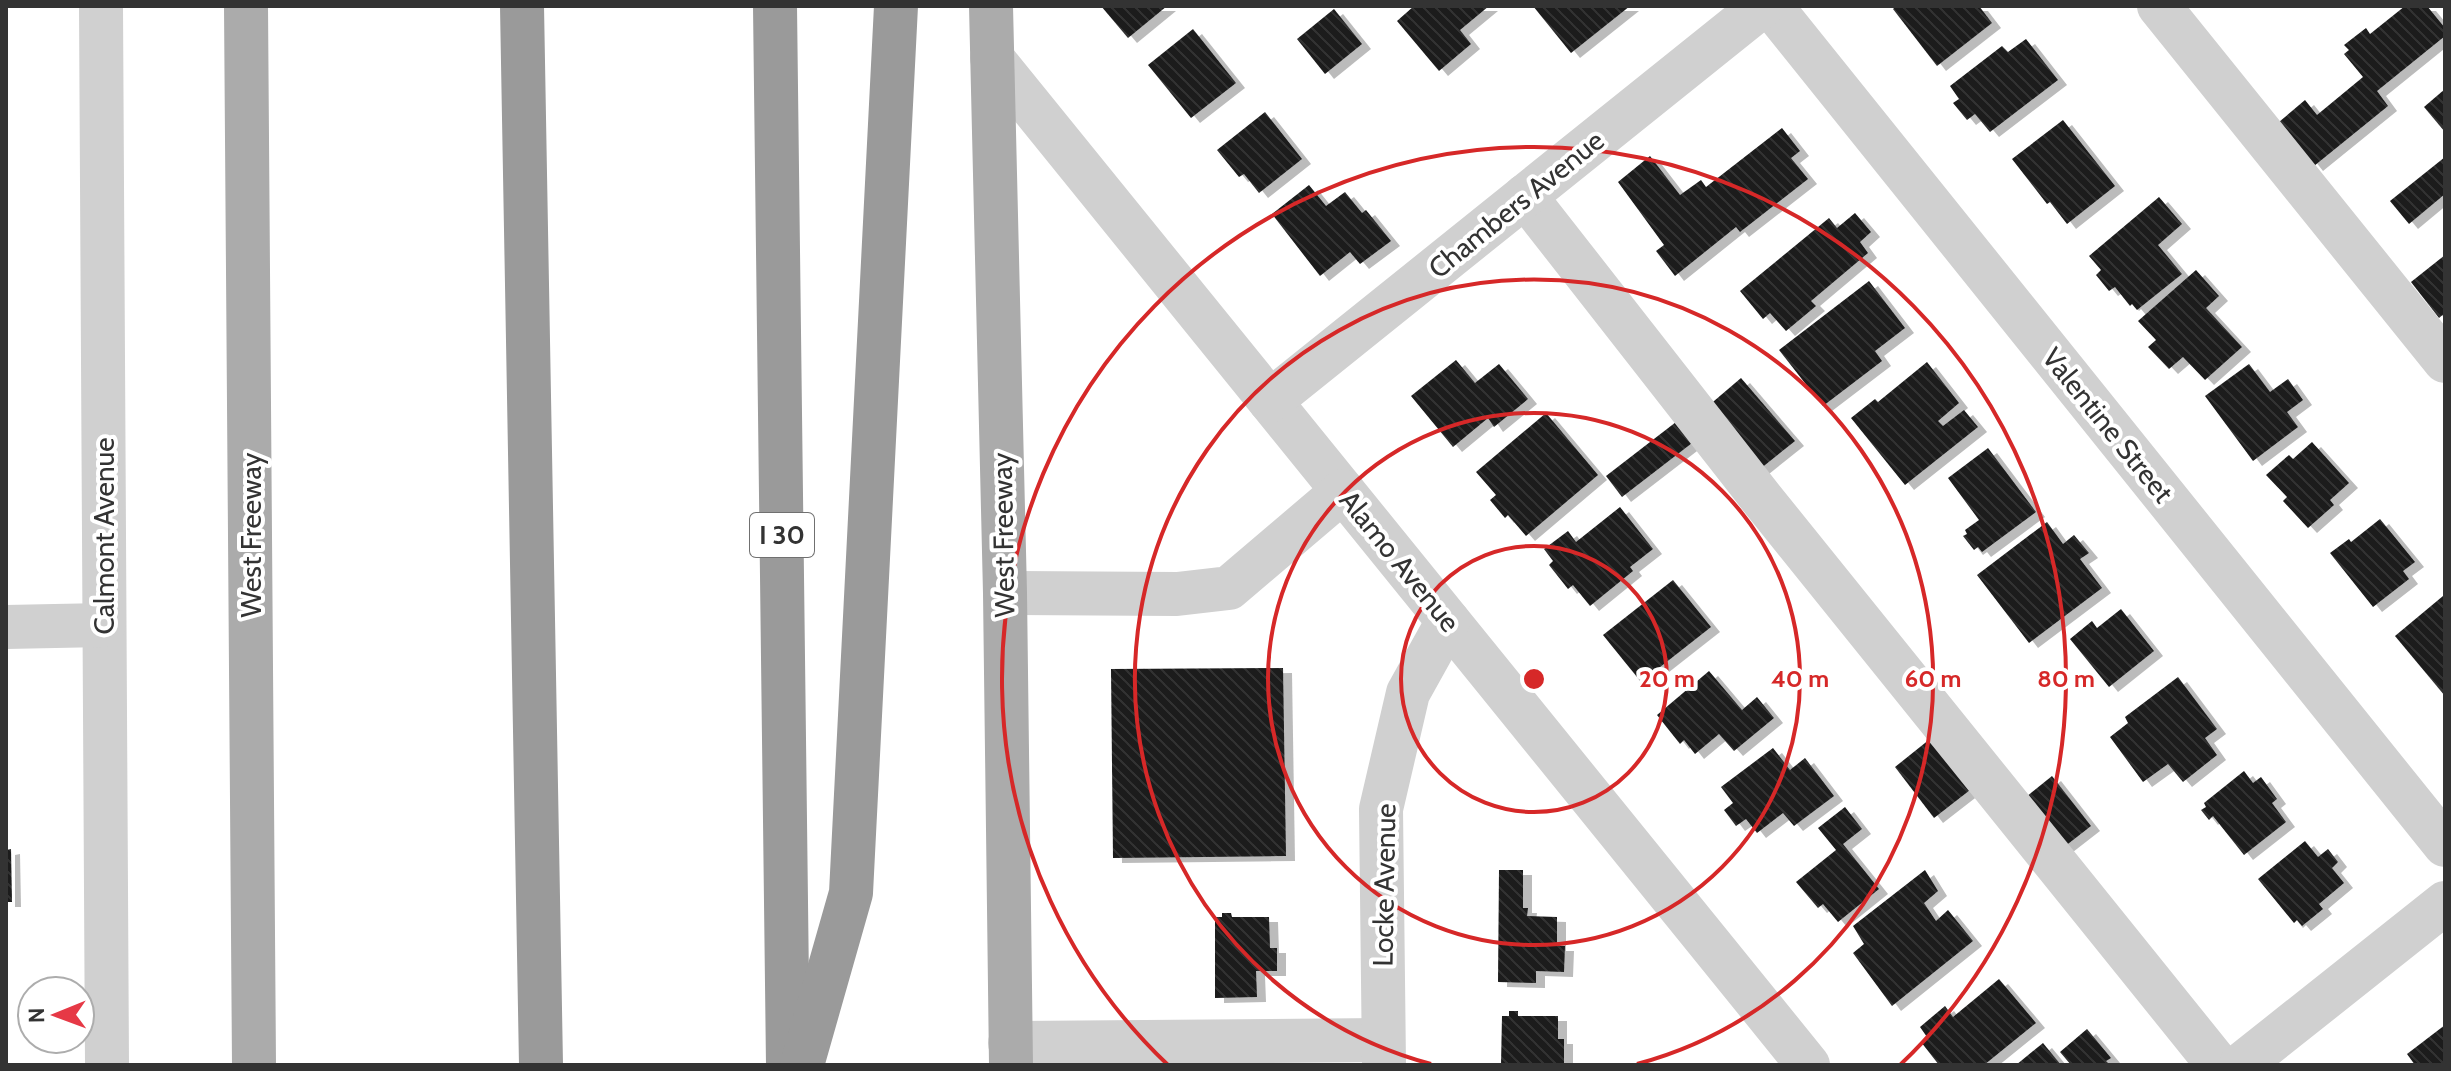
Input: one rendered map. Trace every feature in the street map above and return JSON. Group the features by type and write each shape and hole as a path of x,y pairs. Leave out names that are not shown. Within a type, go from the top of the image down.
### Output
{"highway":[{"path":"503,6 523,172"},
{"path":"522,6 541,1065"},
{"name":"I 30","path":"775,6 788,1065"},
{"path":"802,1065 851,893 896,6"}],"main road":[{"name":"West Freeway","path":"246,6 254,1065"},
{"name":"West Freeway","path":"991,6 1005,593 1010,1054"}],"street":[{"name":"Calmont Avenue","path":"101,6 107,1065"},
{"name":"Chambers Avenue","path":"1270,401 1762,6"},
{"name":"Valentine Street","path":"1771,6 2445,845"},
{"path":"2159,6 2445,361"},
{"name":"Alamo Avenue","path":"992,58 1808,1065"},
{"path":"1525,196 1762,499 2218,1065"},
{"path":"1005,593 1177,594 1229,588 1343,491"},
{"name":"Locke Avenue","path":"1384,1053 1381,809 1408,693 1448,621"},
{"path":"6,627 104,625"},
{"path":"2241,1065 2445,903"},
{"path":"1010,1054 1384,1053"}],"building":[{"path":"1101,6 1167,6 1128,38"},
{"path":"1414,6 1489,6 1460,30 1471,44 1439,71 1397,21"},
{"path":"1533,6 1630,6 1571,53"},
{"path":"1896,6 1979,6 1992,23 1937,66 1893,9"},
{"path":"2405,6 2427,6 2445,28 2445,36 2377,91 2388,106 2314,166 2279,122 2305,100 2317,115 2363,77 2344,54 2349,50 2344,45 2366,28 2370,34"},
{"path":"1334,9 1362,44 1325,74 1297,39"},
{"path":"1193,29 1236,83 1191,118 1148,65"},
{"path":"2026,39 2058,80 1990,132 1975,114 1967,120 1953,103 1959,99 1950,86 2002,46 2008,52"},
{"path":"2445,89 2445,132 2424,107"},
{"path":"1265,112 1302,159 1259,193 1244,174 1239,177 1217,150"},
{"path":"2063,120 2115,186 2067,224 2012,159"},
{"path":"1782,128 1800,151 1791,158 1808,179 1740,232 1736,227 1675,276 1656,251 1664,245 1618,182 1650,156 1680,195 1701,180 1706,187"},
{"path":"2445,157 2445,194 2409,224 2390,201"},
{"path":"1309,185 1326,206 1345,192 1362,213 1366,210 1391,241 1360,264 1350,252 1320,276 1272,214"},
{"path":"2159,197 2182,224 2158,245 2182,274 2137,310 2115,287 2109,291 2096,275 2101,270 2089,256"},
{"path":"1855,213 1871,232 1860,242 1868,253 1811,301 1816,306 1786,331 1770,313 1763,319 1740,291 1829,218 1837,228"},
{"path":"2445,255 2445,313 2439,318 2411,282"},
{"path":"2196,270 2219,296 2206,308 2242,347 2205,380 2183,357 2169,369 2148,347 2156,340 2138,321"},
{"path":"1869,281 1905,328 1875,351 1882,361 1823,406 1779,350"},
{"path":"1456,360 1475,383 1499,364 1528,399 1494,427 1488,418 1453,447 1411,396"},
{"path":"1927,362 1959,403 1938,421 1943,426 1964,410 1978,427 1905,485 1851,418 1875,399 1878,402"},
{"path":"2249,364 2270,392 2288,379 2303,400 2287,412 2298,427 2253,461 2205,396"},
{"path":"1741,378 1795,441 1760,469 1707,407"},
{"path":"1546,413 1598,475 1526,536 1490,500 1496,495 1476,472"},
{"path":"1676,422 1692,443 1622,497 1606,476"},
{"path":"2312,442 2349,483 2330,500 2334,505 2308,528 2283,501 2287,497 2266,475 2289,455 2293,459"},
{"path":"1988,448 2036,512 1982,552 1978,547 1974,550 1963,536 1967,534 1965,530 1979,520 1948,478"},
{"path":"1620,507 1653,549 1630,567 1633,571 1590,606 1573,585 1568,589 1549,565 1553,561 1544,549 1568,531 1576,542"},
{"path":"2380,519 2415,562 2403,571 2409,579 2373,607 2330,553 2349,539 2351,542"},
{"path":"2047,522 2063,544 2074,535 2089,553 2080,559 2102,588 2029,643 1977,575"},
{"path":"1673,580 1711,627 1641,682 1603,635"},
{"path":"2443,596 2445,598 2445,696 2395,636"},
{"path":"2121,609 2154,651 2109,687 2070,639 2092,621 2097,628"},
{"path":"1283,668 1286,856 1113,858 1111,669"},
{"path":"1709,671 1742,710 1757,697 1774,718 1734,751 1719,734 1695,754 1684,740 1680,744 1657,715"},
{"path":"2178,677 2217,729 2205,738 2217,755 2183,782 2168,764 2143,782 2110,737 2128,723 2125,717"},
{"path":"1930,739 1970,790 1934,818 1895,767"},
{"path":"1773,748 1790,770 1805,758 1834,796 1794,826 1783,813 1757,833 1746,819 1736,826 1724,810 1733,803 1721,787"},
{"path":"2244,771 2253,783 2261,777 2277,799 2272,803 2286,822 2244,855 2213,816 2209,820 2201,810 2206,807 2204,803"},
{"path":"2052,776 2091,826 2064,847 2026,797"},
{"path":"1845,807 1862,829 1843,844 1879,889 1838,922 1823,904 1818,908 1796,882 1836,850 1818,828"},
{"path":"2305,841 2318,857 2328,849 2338,862 2332,868 2344,883 2319,904 2323,909 2302,926 2297,920 2294,923 2258,879"},
{"path":"11,849 12,902 6,902 6,850"},
{"path":"1499,870 1523,870 1523,908 1528,908 1527,916 1557,917 1557,946 1565,946 1564,972 1536,971 1536,983 1498,982"},
{"path":"1925,870 1938,891 1924,903 1936,921 1948,910 1973,941 1892,1006 1853,953 1864,944 1853,926"},
{"path":"1222,913 1231,913 1232,917 1269,917 1270,948 1277,948 1277,971 1256,971 1257,997 1215,998 1215,917 1222,917"},
{"path":"1999,979 2036,1023 1984,1065 1939,1065 1921,1042 1927,1037 1920,1027 1945,1006 1953,1017"},
{"path":"1509,1011 1518,1011 1518,1016 1558,1016 1558,1039 1564,1039 1564,1065 1501,1065 1502,1016 1509,1016"},
{"path":"2445,1025 2445,1065 2415,1065 2407,1054"},
{"path":"2087,1029 2111,1058 2106,1061 2110,1065 2071,1065 2060,1052"},
{"path":"2043,1043 2061,1065 2016,1065"}]}
